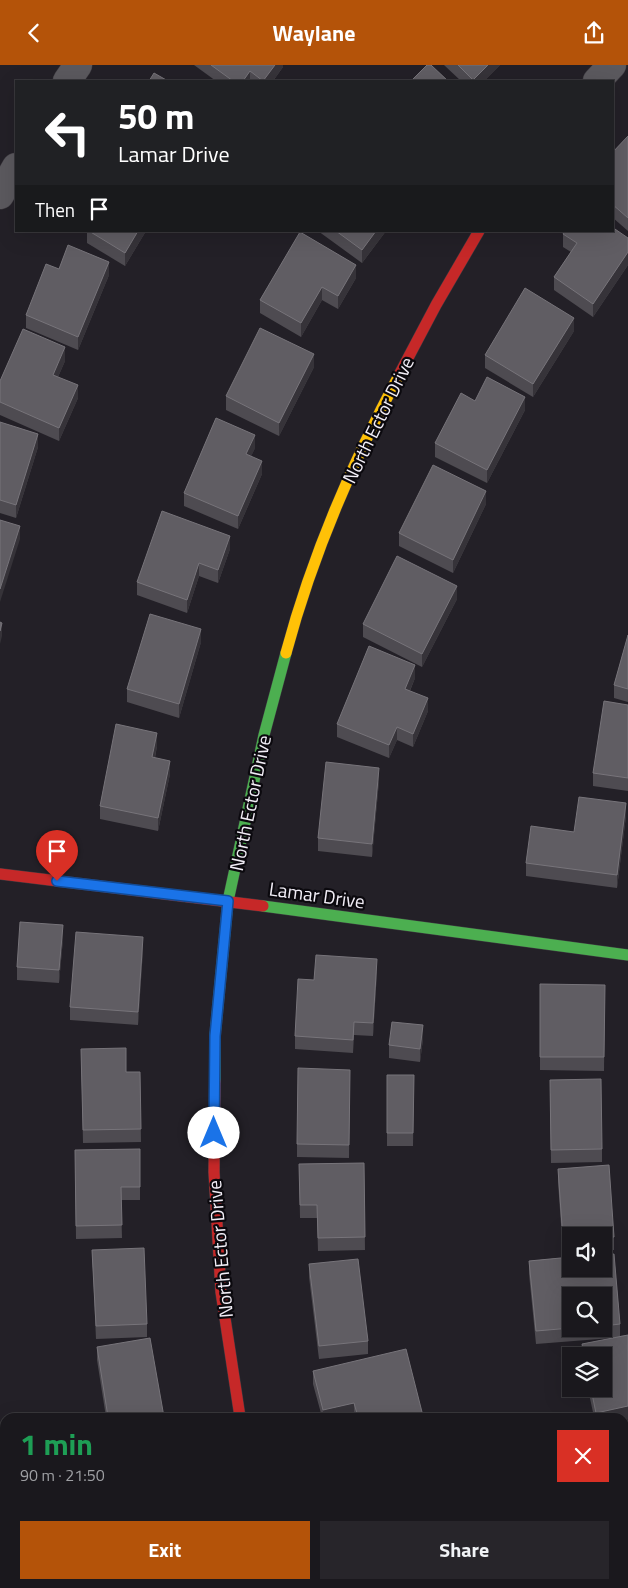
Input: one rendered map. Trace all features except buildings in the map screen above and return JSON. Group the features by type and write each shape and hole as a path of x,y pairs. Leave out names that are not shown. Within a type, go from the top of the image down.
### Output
{"street":[{"path":"68,80 78,65"},
{"path":"598,80 612,65"},
{"path":"0,195 15,169"},
{"name":"North Ector Drive","path":"239,1413 221,1292 214,1172 215,1036 228,901 264,735 297,613 338,501 387,398 436,305 478,232"},
{"name":"Lamar Drive","path":"0,874 228,901 628,955"}],"traffic: fast":[{"path":"215,1081 215,1036 228,901 264,735 286,653"},
{"path":"263,906 628,955"}],"traffic: slow":[{"path":"286,653 308,581 349,476 399,375"}],"traffic: jam":[{"path":"399,375 436,305 478,232"},
{"path":"0,874 263,906"},
{"path":"215,1081 214,1172 221,1292 239,1413"}],"route":[{"path":"57,881 228,901 215,1036 214,1133"}]}
